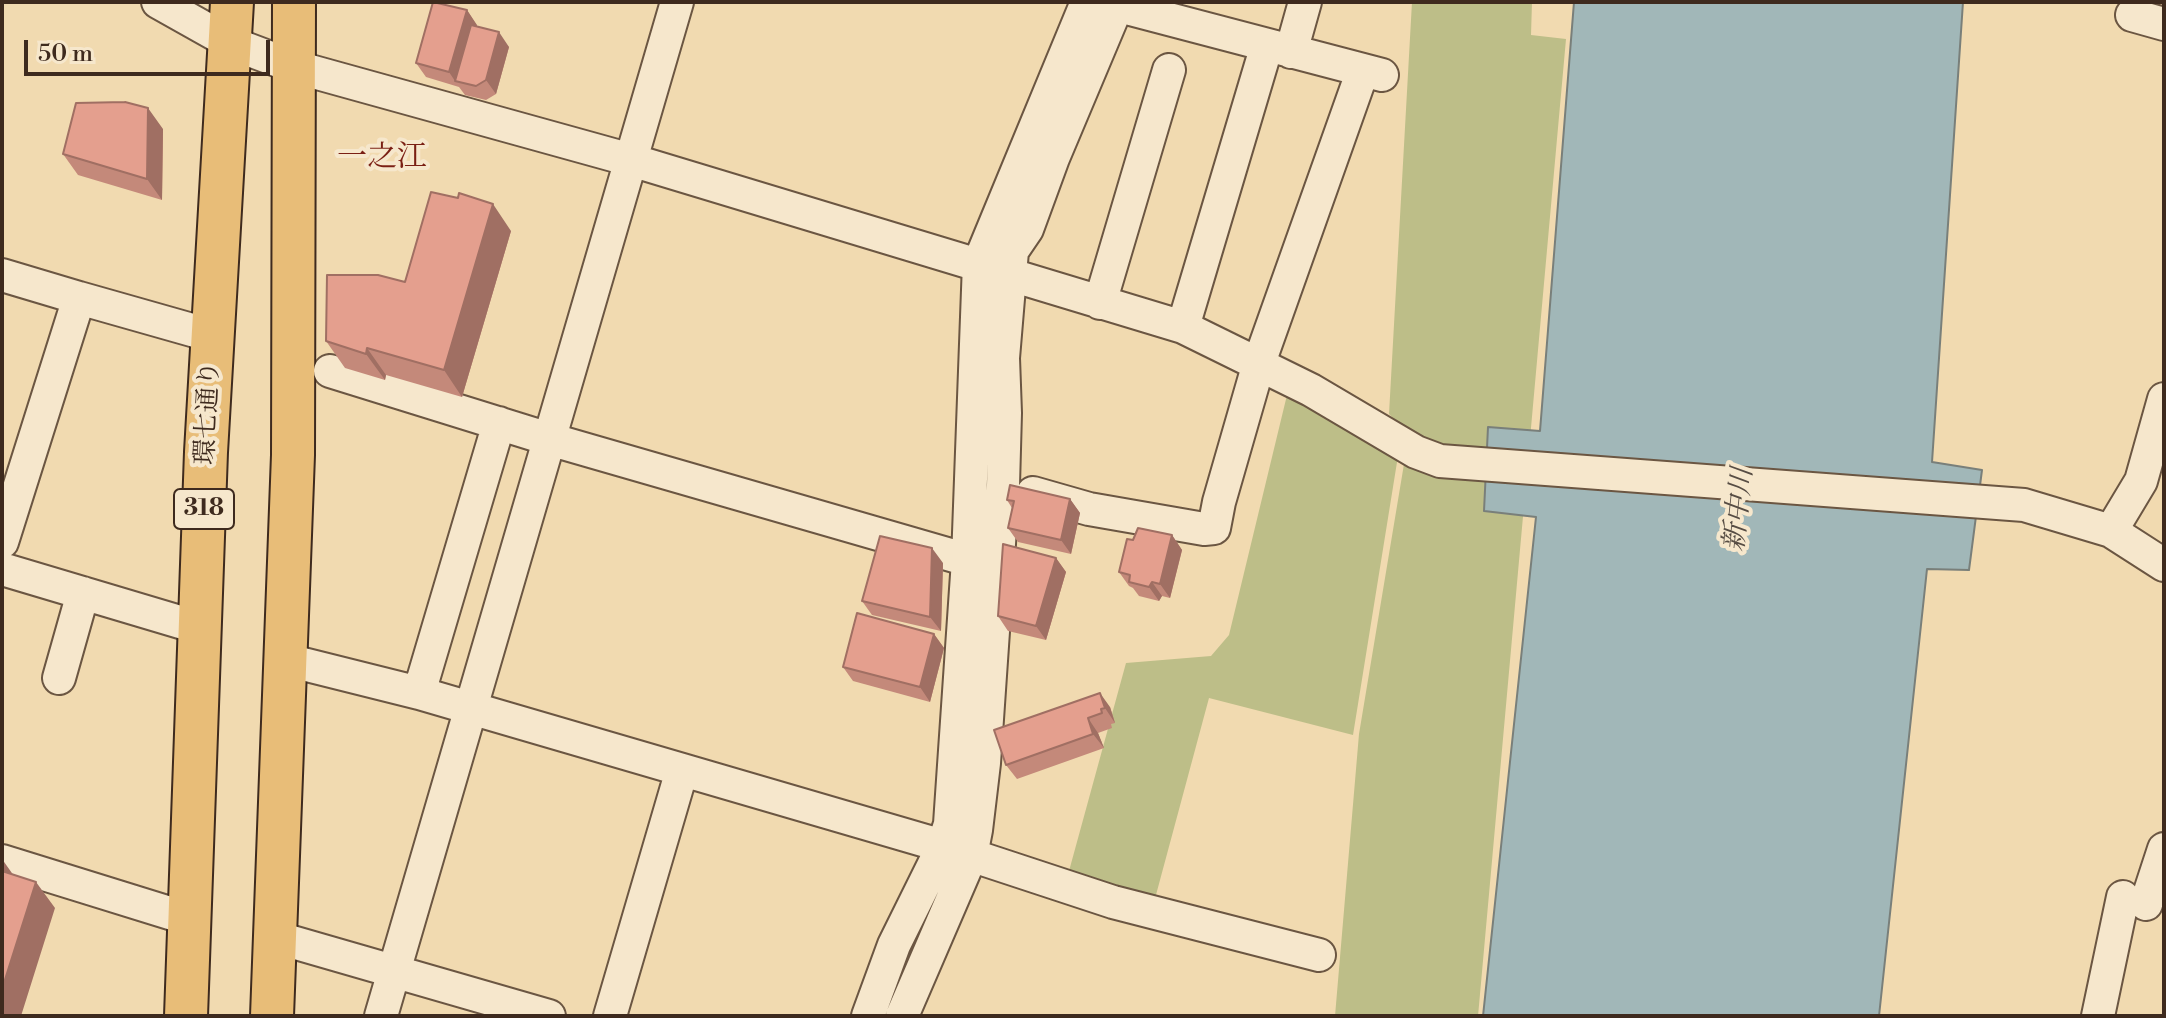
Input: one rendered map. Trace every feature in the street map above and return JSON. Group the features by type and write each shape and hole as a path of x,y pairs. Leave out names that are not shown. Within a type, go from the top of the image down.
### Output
{"main road":[{"path":"272,1016 287,660 295,295 294,2"},
{"name":"環七通り","path":"186,1016 213,336 232,22"}],"street":[{"path":"158,2 232,22 292,66 631,160 1183,327 1311,390 1416,452 1440,461 2024,505 2111,531 2164,565"},
{"path":"381,1016 677,2"},
{"path":"1183,327 1279,49 1305,2"},
{"path":"987,481 1089,509 1204,529 1214,528 1259,363 1373,73 1103,3"},
{"path":"902,1016 984,763 987,481 979,263 1103,3"},
{"path":"868,1016 894,945 957,851 950,824 968,560 1005,413 1003,358 1012,251 1027,229 1103,3"},
{"path":"2132,15 2164,24"},
{"path":"1100,303 1169,70"},
{"path":"2,275 213,336"},
{"path":"2,542 79,298"},
{"path":"330,371 549,439 968,560"},
{"path":"2111,531 2141,481 2164,399"},
{"path":"419,693 499,423"},
{"path":"2,569 200,628"},
{"path":"59,678 83,593"},
{"path":"287,660 419,693 682,770 957,851 1113,902 1319,955"},
{"path":"610,1016 682,770"},
{"path":"2098,1016 2134,901 2164,849"},
{"path":"2,861 189,919"},
{"path":"275,937 549,1016"}],"green space":[{"path":"1412,2 1532,2 1531,35 1566,39 1478,1016 1335,1016 1359,734 1409,434 1389,414"},
{"path":"1287,395 1398,456 1353,735 1209,698 1153,906 1066,882 1126,663 1211,656 1229,635"}],"water":[{"name":"新中川","path":"1574,2 1963,2 1932,462 1982,470 1969,570 1927,569 1879,1016 1483,1016 1536,517 1484,511 1488,427 1540,431"}],"building":[{"path":"433,2 467,10 449,72 416,63"},
{"path":"471,25 499,32 486,80 476,86 455,81"},
{"path":"125,102 148,108 147,179 63,154 76,103"},
{"path":"431,192 458,198 459,193 493,204 444,370 367,348 366,354 326,341 327,275 378,275 405,282"},
{"path":"1010,485 1070,499 1061,540 1008,528 1014,501 1007,500"},
{"path":"1138,528 1172,535 1160,584 1152,582 1149,587 1129,582 1130,575 1119,572 1127,539 1133,540"},
{"path":"880,536 932,548 930,617 862,601"},
{"path":"1003,544 1056,558 1036,626 998,616"},
{"path":"857,613 934,634 920,687 843,667"},
{"path":"1100,693 1105,708 1101,709 1102,713 1088,718 1093,734 1006,765 994,730"},
{"path":"2,871 36,882 2,989"}],"district":[{"name":"一之江","path":"382,159"}]}
